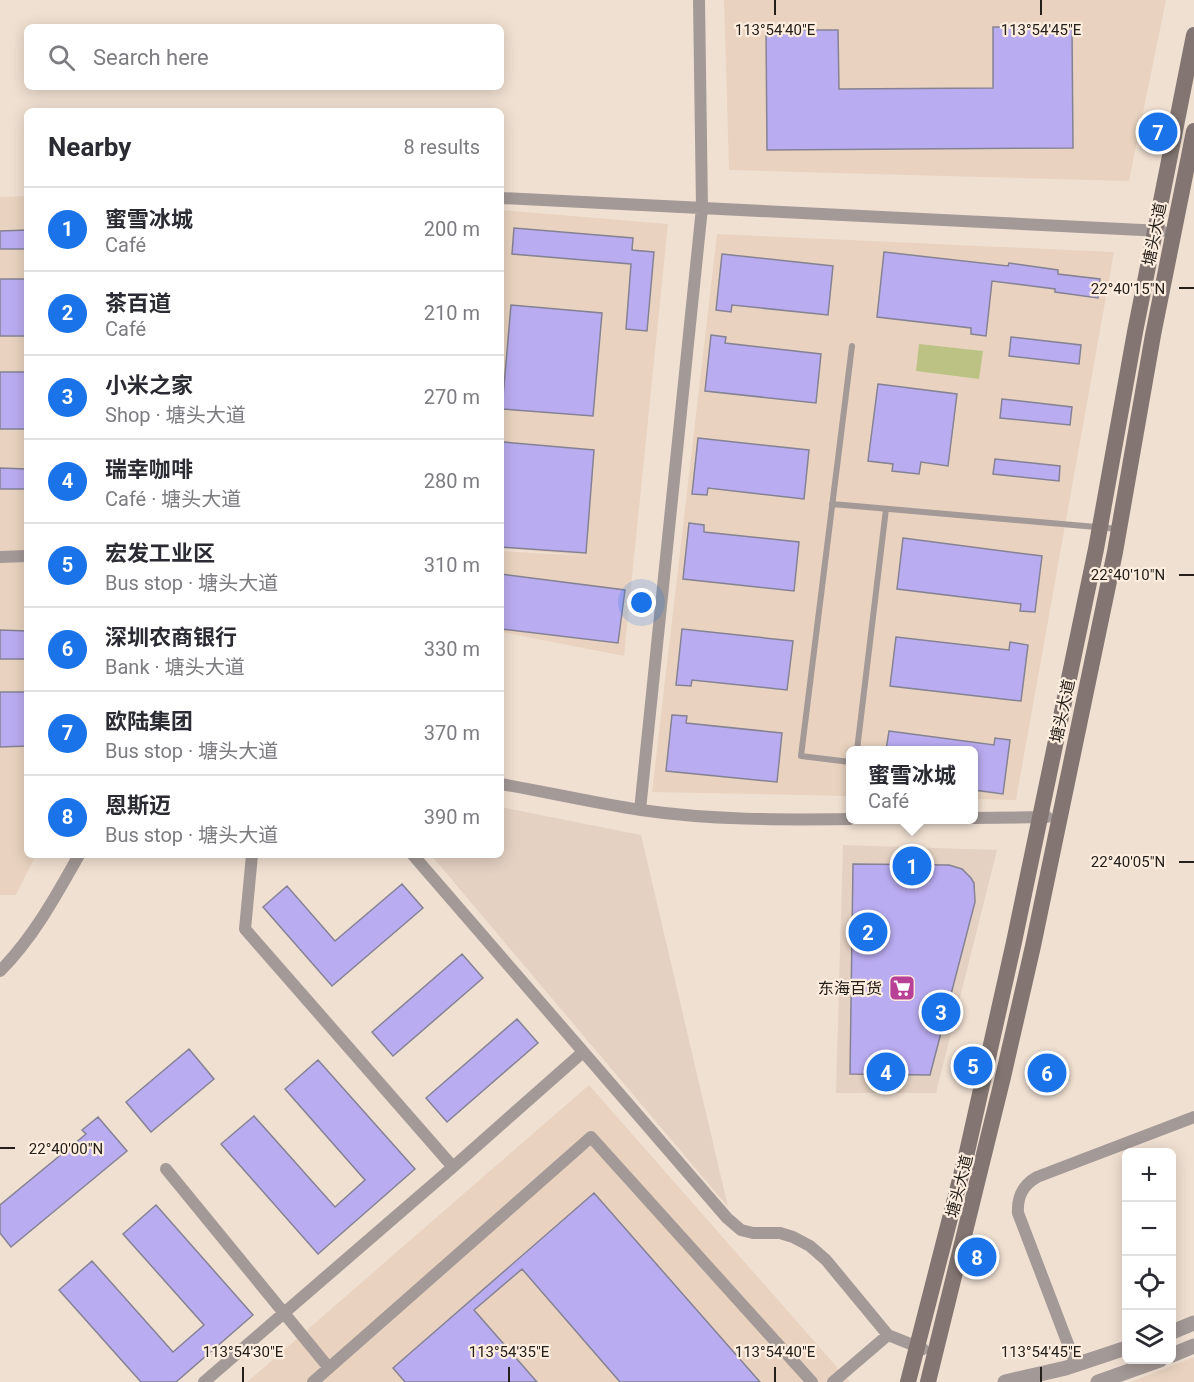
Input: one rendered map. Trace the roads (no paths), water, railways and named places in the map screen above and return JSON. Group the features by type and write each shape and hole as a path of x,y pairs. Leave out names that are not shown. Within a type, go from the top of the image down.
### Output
{"main road":[{"name":"塘头大道","path":"908,1382 967,1152 1040,817 1100,528 1135,332 1194,35"},
{"name":"塘头大道","path":"928,1382 1003,1077 1060,817 1119,530 1153,335 1194,131"}],"street":[{"path":"640,810 702,208 699,0"},
{"path":"504,198 1174,231"},
{"path":"0,557 24,556"},
{"path":"504,785 640,810 710,817 781,820 846,819"},
{"path":"978,818 1060,817"},
{"path":"0,971 24,944 77,858"},
{"path":"252,858 245,929 453,1167"},
{"path":"416,858 727,1218 741,1230 753,1233 780,1233 810,1246 826,1260 888,1335 936,1353"},
{"path":"204,1382 583,1052"},
{"path":"1076,1365 1018,1213 1020,1195 1024,1187 1037,1176 1194,1118"},
{"path":"318,1381 591,1137 812,1382"},
{"path":"166,1169 330,1368"},
{"path":"1176,1330 1194,1323"},
{"path":"833,1382 888,1335"},
{"path":"1176,1353 1194,1346"},
{"path":"1005,1382 1076,1365 1122,1349"},
{"path":"1098,1382 1147,1364"}],"lane":[{"path":"846,762 801,756 852,346"},
{"path":"832,504 1119,530"},
{"path":"856,746 886,509"}],"place":[{"name":"欧陆集团","path":"1158,132"},
{"name":"蜜雪冰城","path":"912,866"},
{"name":"茶百道","path":"868,932"},
{"name":"东海百货","path":"902,988"},
{"name":"小米之家","path":"941,1012"},
{"name":"宏发工业区","path":"973,1066"},
{"name":"瑞幸咖啡","path":"886,1072"},
{"name":"深圳农商银行","path":"1047,1073"},
{"name":"恩斯迈","path":"977,1257"}]}
